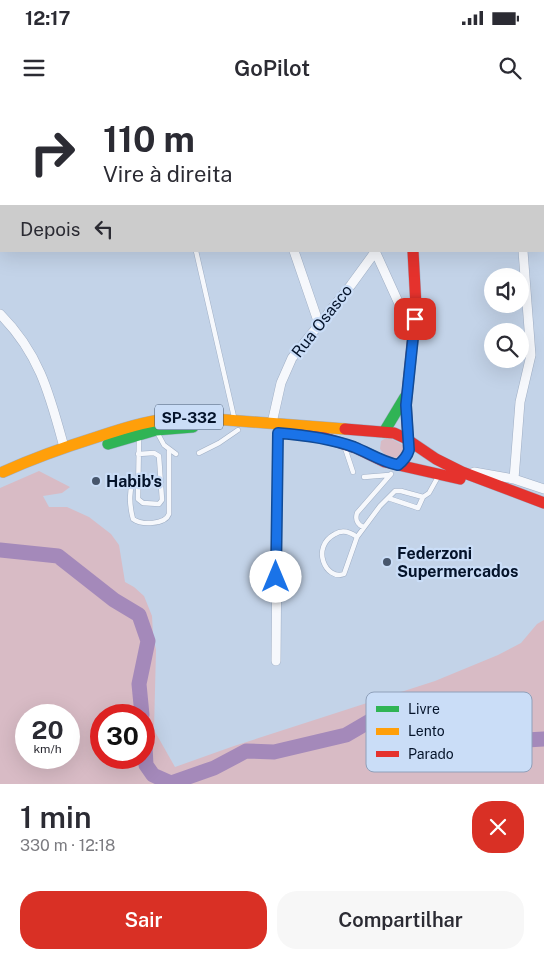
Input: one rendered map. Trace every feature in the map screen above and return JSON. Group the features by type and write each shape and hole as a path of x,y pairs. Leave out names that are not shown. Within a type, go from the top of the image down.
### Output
{"main road":[{"path":"394,469 408,455 409,446 406,412 407,392 416,306 413,252"},
{"path":"380,460 379,440 407,392"},
{"name":"SP-332","path":"1,472 64,447 158,419 188,417 237,425 379,440 394,433 408,439 426,453 458,470 544,504"},
{"name":"SP-332","path":"1,472 48,462 156,430 237,425"},
{"name":"SP-332","path":"275,428 317,436 344,444 380,460 394,469 440,473 524,505 544,504"}],"street":[{"path":"294,252 319,324"},
{"path":"375,252 414,332"},
{"name":"Rua Osasco","path":"276,661 275,428 281,383 292,358 375,252"},
{"path":"514,479 520,402 531,355 523,252"},
{"path":"395,294 406,304 416,306"},
{"path":"0,314 24,342 38,365 48,389 64,447"},
{"path":"458,470 498,475 544,489"}],"lane":[{"path":"196,252 237,425 219,443 198,453"},
{"path":"156,430 164,445 176,454"},
{"path":"138,454 154,453 159,456 161,503 152,505 140,502 137,496 137,479 138,454 139,435"},
{"path":"344,444 347,459 353,472"},
{"path":"137,479 131,488 131,512 133,519 142,523 163,521 169,514 169,450"},
{"path":"364,477 383,477 394,469"},
{"path":"363,527 357,522 357,513 394,469"},
{"path":"388,498 418,508 423,497 428,493 440,473"},
{"path":"357,537 351,533 339,532 323,544 322,559 333,574 339,576 344,574 357,537 363,527 388,498 398,490 423,497"}],"shaded area":[{"path":"388,437 403,445 404,451 401,456 395,458 386,456 380,449 381,441"},
{"path":"39,471 70,487 62,493 43,496 49,507 67,507 89,517 111,534 119,545 125,582 144,596 152,616 156,650 155,704 90,704 90,769 155,769 155,732 175,767 366,703 366,772 532,772 532,692 401,692 435,681 498,655 521,643 537,624 544,620 544,784 0,784 0,488"}],"waterway":[{"path":"0,550 58,556 114,600 139,615 148,641 139,684 141,704"},
{"path":"149,769 153,775 171,783 214,768 246,751 274,752 346,735 366,723"},
{"path":"532,740 544,739"}],"traffic: fast":[{"path":"384,432 405,397"},
{"path":"108,444 156,430 193,427"}],"traffic: slow":[{"path":"3,472 38,457 85,441 165,419 188,417 345,429"}],"traffic: jam":[{"path":"408,439 406,405 416,306 413,252"},
{"path":"345,429 394,433 405,438 436,459 462,472 544,503"},
{"path":"300,435 325,438 356,448 385,462 460,479"}],"place":[{"name":"Habib's","path":"96,481"},
{"name":"Federzoni Supermercados","path":"387,562"}],"route":[{"path":"276,577 278,433 325,438 356,448 385,462 398,465 402,462 408,455 409,450 406,428 406,405 415,319"}]}
